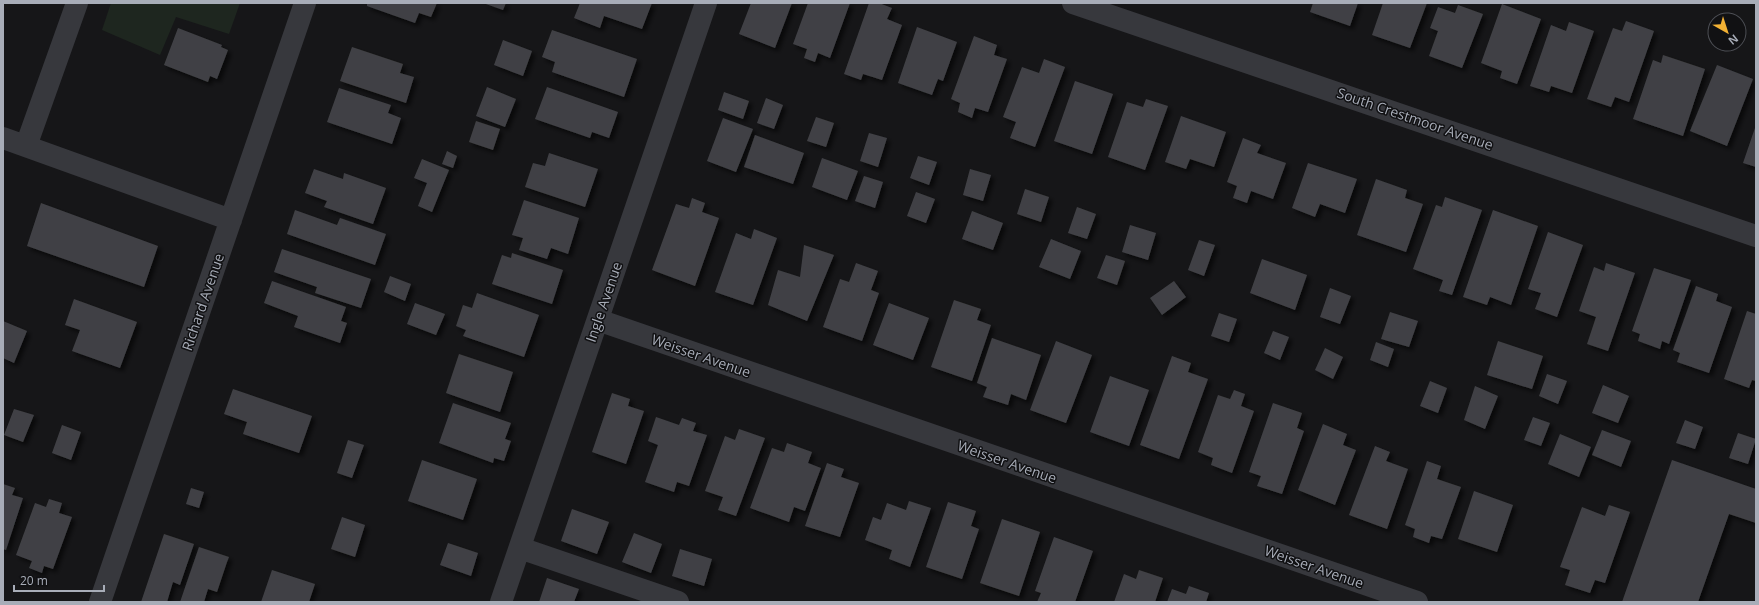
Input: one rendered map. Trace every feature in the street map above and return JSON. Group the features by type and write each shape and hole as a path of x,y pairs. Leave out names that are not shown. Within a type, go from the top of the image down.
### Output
{"street":[{"path":"26,146 77,3"},
{"name":"Richard Avenue","path":"100,602 305,3"},
{"name":"Ingle Avenue","path":"501,602 706,3"},
{"name":"South Crestmoor Avenue","path":"1073,3 1756,236"},
{"path":"3,138 231,220"},
{"name":"Weisser Avenue","path":"598,320 1417,602"},
{"path":"520,548 678,602"}],"shaded area":[{"path":"111,3 240,3 229,34 176,17 160,55 102,30"}],"building":[{"path":"367,3 437,3 431,17 419,13 415,23 367,6"},
{"path":"483,3 506,3 503,10"},
{"path":"580,3 652,3 642,29 604,16 600,28 574,18"},
{"path":"751,3 792,3 775,48 739,34"},
{"path":"808,3 850,3 830,58 818,53 815,62 804,58 807,49 793,44"},
{"path":"869,3 879,3 892,8 887,19 902,25 882,80 863,74 861,80 844,74"},
{"path":"1313,3 1358,3 1350,26 1310,12"},
{"path":"1383,3 1427,3 1410,48 1372,35"},
{"path":"1502,4 1541,19 1517,84 1500,78 1502,71 1481,63"},
{"path":"1458,5 1483,14 1462,68 1429,56 1438,31 1430,28 1438,7 1455,13"},
{"path":"1626,21 1654,31 1629,102 1615,97 1611,107 1587,99 1613,28 1622,31"},
{"path":"1569,22 1594,31 1572,93 1551,86 1549,92 1530,86 1551,25 1566,31"},
{"path":"917,27 957,42 943,81 938,79 932,95 898,83"},
{"path":"178,28 222,45 221,47 228,50 217,79 210,76 208,82 164,65"},
{"path":"552,30 637,59 624,97 552,72 555,62 542,57"},
{"path":"974,36 997,45 994,55 1007,59 988,112 975,108 972,118 958,112 960,103 951,99"},
{"path":"503,40 532,51 523,76 494,65"},
{"path":"352,47 403,64 400,73 414,77 406,103 340,81"},
{"path":"1663,55 1705,69 1683,136 1633,119 1653,60 1661,63"},
{"path":"1044,59 1065,67 1035,147 1010,138 1016,122 1003,117 1022,67 1039,73"},
{"path":"1717,65 1753,79 1727,146 1690,131"},
{"path":"1075,81 1113,94 1092,154 1054,141"},
{"path":"487,87 516,99 505,127 476,116"},
{"path":"547,87 618,112 609,138 592,132 590,138 535,119"},
{"path":"339,88 391,105 388,113 401,118 392,144 327,122"},
{"path":"724,92 749,101 743,119 718,110"},
{"path":"766,98 783,105 774,129 757,123"},
{"path":"1146,99 1168,106 1145,170 1108,157 1127,102 1143,107"},
{"path":"1181,116 1226,132 1214,167 1190,159 1186,169 1165,162"},
{"path":"816,117 834,123 826,147 807,141"},
{"path":"723,118 753,129 736,172 707,161"},
{"path":"476,121 500,129 493,150 469,142"},
{"path":"1756,125 1756,167 1743,163"},
{"path":"869,133 887,138 878,167 860,161"},
{"path":"755,135 804,153 793,184 744,167"},
{"path":"1243,138 1261,145 1257,153 1286,163 1273,199 1251,191 1247,203 1233,198 1237,186 1227,182"},
{"path":"447,151 457,156 453,168 442,164"},
{"path":"549,153 598,169 585,207 525,187 533,163 545,166"},
{"path":"918,156 937,162 929,185 910,178"},
{"path":"822,158 858,171 847,200 812,187"},
{"path":"422,159 449,170 432,212 418,206 427,183 414,178"},
{"path":"1308,163 1357,179 1345,213 1320,204 1315,217 1292,208"},
{"path":"314,169 343,179 344,173 386,188 373,224 324,207 327,201 305,193"},
{"path":"970,169 991,175 983,201 963,195"},
{"path":"864,176 883,182 875,208 855,201"},
{"path":"1376,179 1407,190 1405,198 1423,204 1406,252 1357,235"},
{"path":"1025,189 1049,197 1041,222 1017,214"},
{"path":"916,192 935,199 926,223 907,216"},
{"path":"1445,197 1482,210 1452,295 1439,291 1443,280 1413,269 1436,205 1442,207"},
{"path":"692,198 705,203 702,212 719,218 695,286 652,270 676,204 689,208"},
{"path":"524,200 579,218 568,254 551,248 547,259 519,250 523,238 512,235"},
{"path":"41,203 158,246 144,287 27,246"},
{"path":"1077,207 1096,214 1087,239 1068,233"},
{"path":"295,210 337,225 340,218 386,234 375,265 287,234"},
{"path":"1493,210 1538,226 1511,305 1490,297 1487,305 1463,297"},
{"path":"972,211 1003,223 993,250 962,239"},
{"path":"1130,225 1156,233 1148,260 1122,252"},
{"path":"754,229 777,238 753,305 715,292 736,233 751,239"},
{"path":"1548,232 1583,245 1557,317 1535,309 1541,293 1528,289"},
{"path":"1051,239 1081,251 1070,279 1039,267"},
{"path":"1199,240 1215,245 1204,276 1188,270"},
{"path":"804,245 834,255 807,321 768,305 778,270 800,277"},
{"path":"282,249 371,279 361,308 315,293 317,287 274,272"},
{"path":"512,253 563,270 552,304 492,284 502,255 511,258"},
{"path":"1106,255 1125,261 1117,285 1097,278"},
{"path":"1262,259 1307,275 1295,310 1250,293"},
{"path":"856,263 878,271 871,290 879,293 862,341 823,327 840,279 849,282"},
{"path":"1606,263 1635,273 1608,351 1587,344 1596,317 1579,311 1594,267 1604,271"},
{"path":"1654,268 1691,280 1669,344 1662,341 1660,349 1638,341 1640,334 1632,331"},
{"path":"390,276 411,284 405,301 384,292"},
{"path":"272,281 346,307 341,321 347,323 340,343 294,327 298,316 264,303"},
{"path":"1174,281 1186,297 1162,315 1150,298"},
{"path":"1696,286 1718,294 1716,301 1732,307 1709,373 1677,362 1680,353 1673,350"},
{"path":"1330,288 1351,296 1340,324 1320,317"},
{"path":"477,293 539,315 524,357 463,336 466,330 456,326 463,305 472,308"},
{"path":"74,299 137,322 120,368 72,351 80,330 65,325"},
{"path":"954,300 981,309 977,320 991,325 972,381 931,367"},
{"path":"415,303 445,314 436,335 407,324"},
{"path":"889,303 929,318 913,360 873,345"},
{"path":"1747,311 1756,314 1756,381 1752,380 1749,388 1724,379"},
{"path":"1390,312 1418,321 1409,347 1381,339"},
{"path":"1219,313 1237,319 1229,342 1211,336"},
{"path":"3,321 27,331 14,363 3,358"},
{"path":"1273,331 1289,337 1280,360 1264,353"},
{"path":"992,338 1041,355 1026,400 1011,394 1008,405 983,397 987,387 977,383"},
{"path":"1056,341 1092,355 1066,423 1030,410"},
{"path":"1498,341 1543,356 1532,389 1487,375"},
{"path":"1376,342 1394,349 1388,367 1370,360"},
{"path":"1325,348 1343,357 1333,379 1315,370"},
{"path":"459,354 513,372 500,412 446,393"},
{"path":"1172,356 1191,363 1188,372 1208,379 1179,459 1140,445"},
{"path":"1547,374 1567,381 1558,404 1539,396"},
{"path":"1110,376 1149,390 1129,446 1090,432"},
{"path":"1430,381 1447,388 1438,413 1420,406"},
{"path":"1603,385 1629,396 1618,423 1592,413"},
{"path":"1475,386 1498,396 1485,429 1464,420"},
{"path":"233,389 312,416 299,453 243,434 247,422 224,414"},
{"path":"1234,390 1245,394 1241,406 1254,411 1232,473 1211,465 1213,458 1198,452 1218,395 1230,399"},
{"path":"612,393 630,399 628,406 644,411 626,464 592,452"},
{"path":"453,403 511,423 505,439 511,441 504,461 494,458 493,463 439,443"},
{"path":"1273,403 1302,413 1297,428 1304,431 1282,494 1257,486 1261,476 1249,472"},
{"path":"14,409 34,415 23,442 4,435"},
{"path":"656,417 679,425 682,418 696,423 693,431 707,435 689,486 677,482 674,492 645,482 658,445 648,441"},
{"path":"1533,417 1550,423 1541,446 1524,440"},
{"path":"1685,420 1703,427 1695,449 1676,443"},
{"path":"1323,424 1347,434 1343,445 1356,450 1335,505 1298,490"},
{"path":"62,425 81,432 71,460 52,453"},
{"path":"739,429 765,438 736,516 718,510 723,497 705,491 725,436 735,440"},
{"path":"1602,430 1631,441 1621,467 1592,455"},
{"path":"1738,433 1756,439 1748,464 1729,458"},
{"path":"1560,434 1591,447 1579,477 1548,464"},
{"path":"348,440 364,445 352,478 337,473"},
{"path":"787,443 812,452 808,463 821,468 805,511 794,507 789,522 750,508 772,448 784,452"},
{"path":"1375,446 1390,452 1386,461 1408,469 1387,529 1349,515"},
{"path":"422,460 477,479 463,520 408,501"},
{"path":"1672,460 1756,489 1756,523 1729,514 1698,602 1622,602"},
{"path":"1427,461 1441,466 1437,479 1461,487 1442,539 1431,536 1429,543 1413,537 1415,529 1405,525"},
{"path":"827,463 844,469 841,477 859,483 840,537 805,526"},
{"path":"3,484 15,488 12,495 23,498 6,550 3,549"},
{"path":"191,488 204,492 199,508 186,504"},
{"path":"1474,491 1513,505 1497,552 1458,539"},
{"path":"49,499 62,503 59,513 72,517 53,569 44,566 42,573 29,568 32,561 16,555 35,503 46,507"},
{"path":"909,501 931,508 910,567 889,559 892,550 865,540 873,517 881,520 887,503 906,510"},
{"path":"948,502 976,511 971,526 979,529 962,579 926,567"},
{"path":"1609,505 1630,512 1605,583 1595,580 1590,593 1565,585 1570,570 1560,567 1582,507 1605,516"},
{"path":"572,509 609,522 597,554 561,541"},
{"path":"342,517 365,525 355,557 331,549"},
{"path":"1002,519 1040,532 1019,596 980,583"},
{"path":"634,533 662,544 651,573 622,562"},
{"path":"164,534 194,544 180,585 173,582 167,602 141,602"},
{"path":"1054,537 1093,551 1075,602 1037,602 1041,593 1035,591"},
{"path":"448,543 478,553 471,576 440,565"},
{"path":"199,547 229,557 217,592 208,589 204,602 180,602"},
{"path":"680,549 712,559 704,586 672,576"},
{"path":"272,570 315,584 309,602 261,602"},
{"path":"1139,570 1163,578 1155,602 1114,602 1124,574 1136,579"},
{"path":"547,578 579,589 574,602 539,602"},
{"path":"1189,586 1209,593 1206,602 1167,602 1172,589 1186,594"}]}
